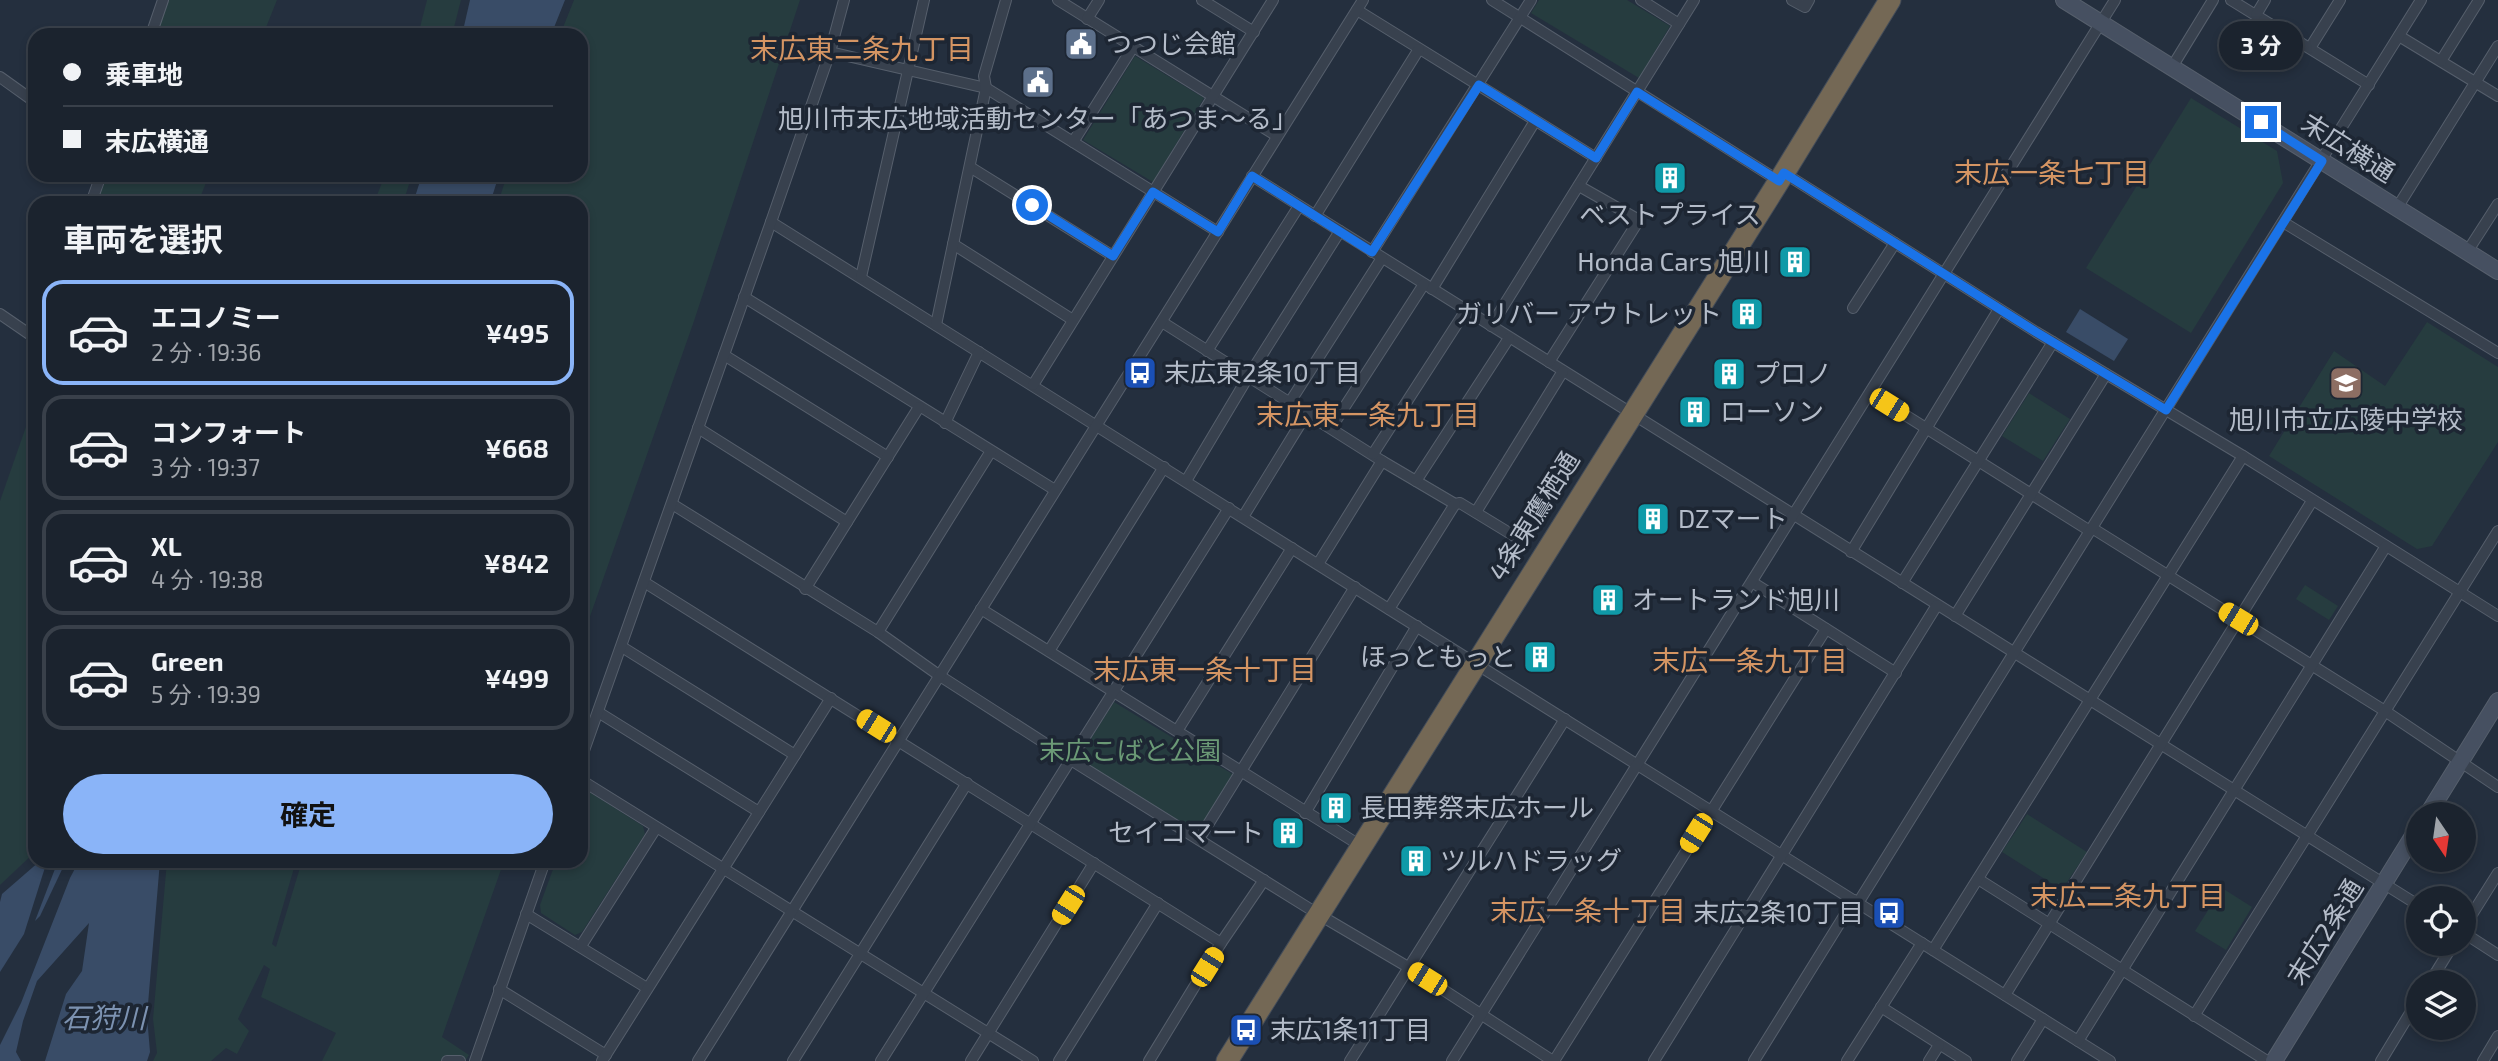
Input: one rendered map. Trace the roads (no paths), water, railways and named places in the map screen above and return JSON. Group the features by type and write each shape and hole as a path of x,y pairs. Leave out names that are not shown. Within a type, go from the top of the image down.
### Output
{"highway":[{"name":"4条東鷹栖通","path":"1227,1061 1890,0"}],"street":[{"path":"153,28 163,0"},
{"path":"588,740 830,52 844,0"},
{"path":"860,277 924,0"},
{"path":"936,325 971,167 986,88 984,76 1006,0"},
{"path":"1058,0 1277,136"},
{"path":"1087,19 1099,0"},
{"path":"1202,0 1254,32"},
{"path":"1032,386 1273,0"},
{"path":"1492,0 1637,92 1895,243 2243,456 2498,616"},
{"path":"1290,402 1531,0"},
{"path":"1641,0 1679,24"},
{"path":"1492,326 1694,0"},
{"path":"1792,0 1805,8 1809,0"},
{"name":"末広横通","path":"2064,0 2498,271"},
{"path":"1452,1061 2115,0"},
{"path":"2172,66 2213,0"},
{"path":"2231,0 2369,85"},
{"path":"2256,15 2265,0"},
{"path":"2310,48 2340,0"},
{"path":"1754,1061 2091,530 2421,0"},
{"path":"2441,61 2479,0"},
{"path":"698,1061 1360,5 1419,49 1596,158"},
{"path":"2399,36 2498,96"},
{"path":"2397,208 2498,46"},
{"path":"1073,142 1133,47"},
{"path":"1315,216 1419,49"},
{"path":"830,52 986,88 1218,232"},
{"path":"0,77 28,97"},
{"path":"1331,428 1428,287 1535,121"},
{"path":"971,167 1113,256"},
{"path":"1252,176 2406,898"},
{"path":"1549,362 1639,220 1579,186"},
{"path":"2467,252 2498,204"},
{"path":"1207,351 1299,206"},
{"path":"771,222 2110,1061"},
{"path":"2283,222 2498,353"},
{"path":"1186,481 1340,231"},
{"path":"1853,309 1895,243"},
{"path":"953,244 1073,320"},
{"path":"744,297 1055,490"},
{"path":"1851,552 2000,309"},
{"path":"1318,564 1377,458 1466,310"},
{"path":"0,314 28,333"},
{"path":"1162,322 1377,458 1455,504 1460,503 1476,512 1524,542"},
{"path":"1416,481 1509,338"},
{"path":"1902,583 2053,342"},
{"path":"945,423 979,352"},
{"path":"724,355 888,457"},
{"path":"1476,512 1563,371"},
{"path":"1955,616 2106,374"},
{"path":"1870,393 2312,665 2498,787"},
{"path":"805,589 919,407"},
{"path":"1243,517 1307,413"},
{"path":"698,428 847,522"},
{"path":"878,632 991,451"},
{"path":"1933,950 2243,456"},
{"path":"1049,651 1164,467"},
{"path":"2005,995 2312,501"},
{"path":"672,504 878,632 940,676 1071,760 1408,967 1554,1061 1826,629"},
{"path":"1389,609 1455,504"},
{"path":"881,1061 1229,508"},
{"path":"2194,1016 2498,531"},
{"path":"2078,1041 2386,546"},
{"path":"1177,731 1292,548"},
{"path":"644,582 1221,943"},
{"path":"1752,582 1896,673"},
{"path":"1199,839 1355,587"},
{"path":"1654,1061 1937,605"},
{"path":"981,610 1361,846"},
{"path":"1305,813 1417,626"},
{"path":"622,647 795,755"},
{"path":"499,989 604,1058 831,698"},
{"path":"2435,802 2498,701"},
{"path":"598,712 759,812"},
{"path":"1350,1061 1565,719"},
{"path":"793,1061 967,783"},
{"path":"588,784 1032,1061"},
{"path":"581,946 656,828"},
{"name":"末広2条通","path":"2274,1061 2406,848"},
{"path":"971,1061 1094,863"},
{"path":"475,1061 542,868"},
{"path":"2476,909 2498,873"},
{"path":"1978,879 2267,1061"},
{"path":"1149,1061 1221,943 1264,880"},
{"path":"1059,1061 1158,903"},
{"path":"526,914 648,988"},
{"path":"2476,941 2498,955"},
{"path":"1847,1061 1922,943"},
{"path":"1881,1007 1966,1061"},
{"path":"2017,1061 2043,1019"},
{"path":"2381,1061 2406,1020"},
{"path":"2483,1061 2498,1036"},
{"path":"1929,1061 1939,1045"},
{"path":"447,1061 460,1061"}],"water":[{"path":"470,0 565,0 554,28 464,28"},
{"path":"420,182 497,182 492,196 415,196"},
{"path":"2080,309 2128,339 2114,361 2066,332"},
{"name":"石狩川","path":"32,868 45,868 24,934 0,972 0,902 2,894"},
{"path":"55,868 63,868 40,916 35,921"},
{"name":"石狩川","path":"75,868 159,868 147,1016 150,1052 147,1061 45,1061 66,994 82,971 89,923 37,981 16,1052 21,1061 0,1061 0,1045 21,1003"}],"place":[{"name":"つつじ会館","path":"1081,44"},
{"name":"旭川市末広地域活動センター「あつま〜る」","path":"1038,82"},
{"name":"ベストプライス","path":"1670,178"},
{"name":"Honda Cars 旭川","path":"1795,262"},
{"name":"ガリバー アウトレット","path":"1747,314"},
{"name":"末広東2条10丁目","path":"1140,373"},
{"name":"プロノ","path":"1729,374"},
{"name":"旭川市立広陵中学校","path":"2346,383"},
{"name":"ローソン","path":"1695,412"},
{"name":"DZマート","path":"1653,519"},
{"name":"オートランド旭川","path":"1608,600"},
{"name":"ほっともっと","path":"1540,657"},
{"name":"長田葬祭末広ホール","path":"1336,808"},
{"name":"セイコマート","path":"1288,833"},
{"name":"ツルハドラッグ","path":"1416,861"},
{"name":"末広2条10丁目","path":"1889,913"},
{"name":"末広1条11丁目","path":"1246,1030"}],"district":[{"name":"末広東二条九丁目","path":"862,49"},
{"name":"末広一条七丁目","path":"2052,173"},
{"name":"末広東一条九丁目","path":"1368,415"},
{"name":"末広一条九丁目","path":"1750,661"},
{"name":"末広東一条十丁目","path":"1205,670"},
{"name":"末広二条九丁目","path":"2128,896"},
{"name":"末広一条十丁目","path":"1588,911"}],"park label":[{"name":"末広こばと公園","path":"1130,751"}]}
